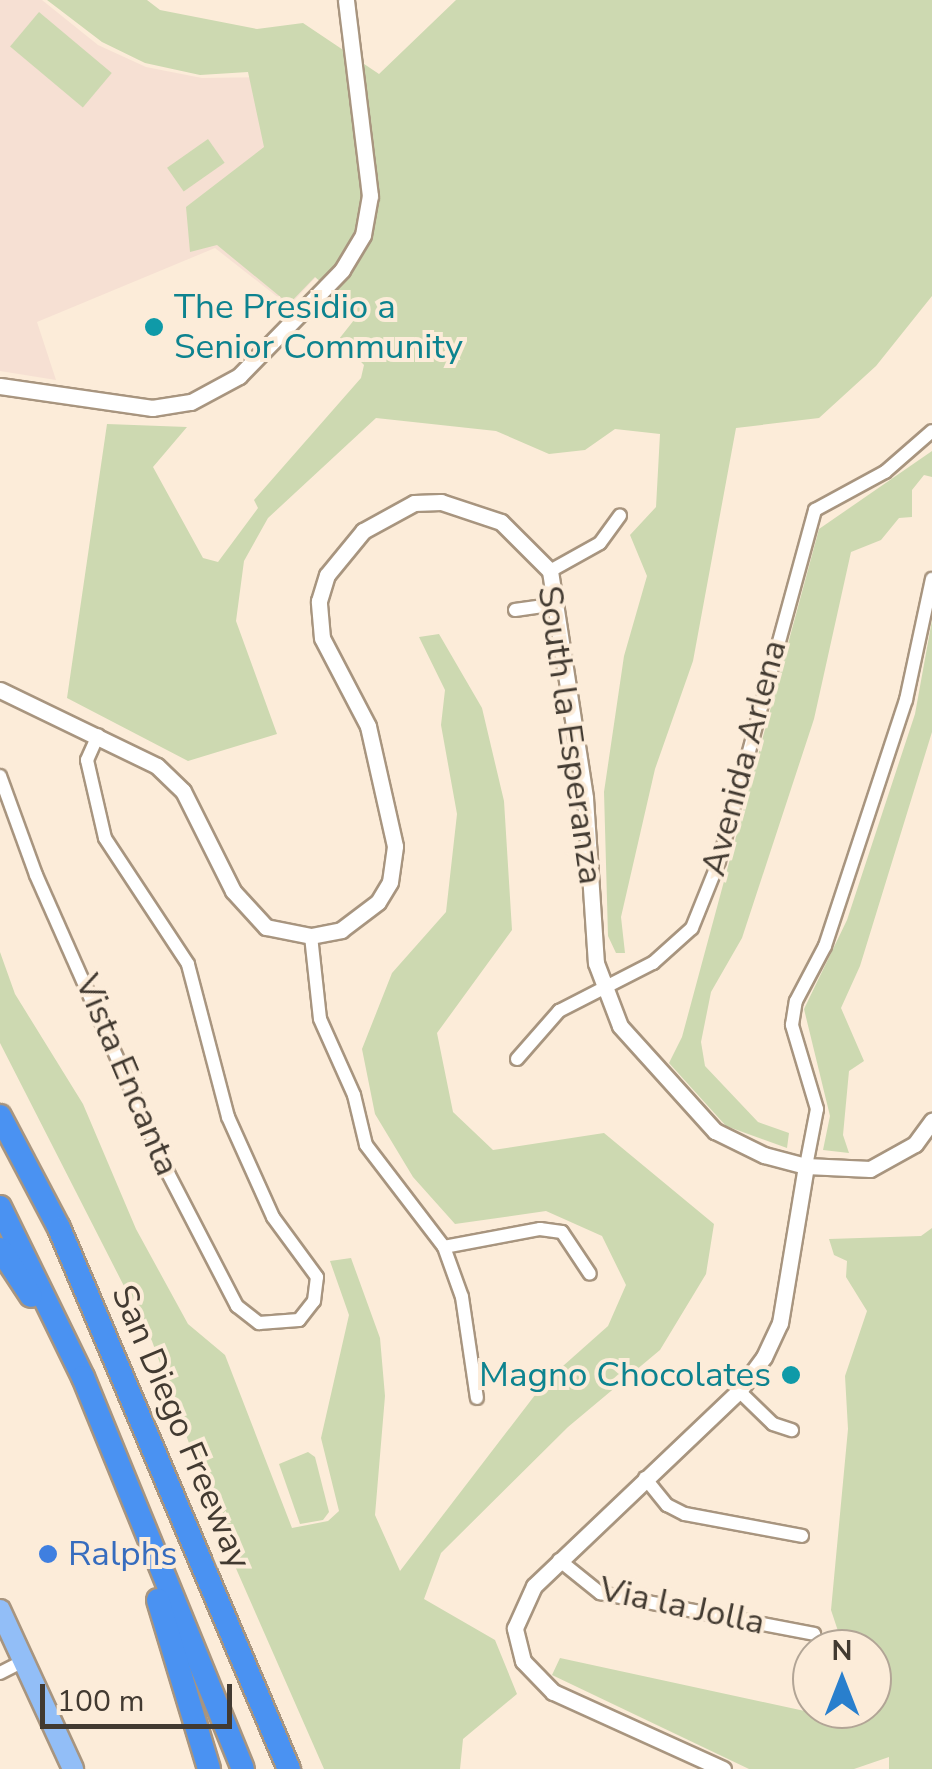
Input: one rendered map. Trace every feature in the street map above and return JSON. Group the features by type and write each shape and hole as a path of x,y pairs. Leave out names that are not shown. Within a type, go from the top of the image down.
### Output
{"highway":[{"path":"0,1101 26,1162"},
{"name":"San Diego Freeway","path":"0,1116 26,1162 288,1769"},
{"name":"San Diego Freeway","path":"0,1206 83,1377 243,1769"},
{"path":"0,1249 83,1377"},
{"path":"123,1481 209,1769"},
{"path":"274,1737 300,1769"}],"main road":[{"path":"0,1610 73,1769"}],"street":[{"path":"0,386 152,408 192,402 239,376 342,270 362,235 370,196 346,0"},
{"name":"Avenida Arlena","path":"517,1059 559,1011 602,985 653,963 692,928 719,860 815,510 885,472 932,431"},
{"name":"South la Esperanza","path":"311,936 362,917 390,882 394,864 389,810 368,726 319,628 328,575 345,549 388,512 441,502 500,522 550,571 585,798 602,985 620,1026 716,1131 753,1151 806,1166 870,1169 915,1144 932,1121"},
{"path":"550,571 600,542 620,515"},
{"path":"723,1769 536,1681 517,1647 515,1628 520,1606 559,1560 739,1392 780,1323 817,1109 792,1026 796,1001 825,946 906,700 932,580"},
{"path":"515,610 557,604"},
{"path":"0,690 157,766 183,791 252,916 283,934 311,936 320,1019 354,1095 366,1145 444,1248 462,1298 477,1398"},
{"name":"Vista Encanta","path":"0,776 36,875 168,1173 238,1306 258,1323 299,1320 314,1301 317,1277 273,1216 228,1116 188,964 105,838 87,760 98,735"},
{"path":"444,1248 540,1229 562,1232 590,1274"},
{"path":"739,1392 773,1424 792,1430"},
{"path":"645,1478 667,1505 685,1514 802,1536"},
{"name":"Via la Jolla","path":"559,1560 600,1593 792,1630"},
{"path":"0,1674 24,1661"}],"shaded area":[{"path":"0,0 42,0 98,45 146,67 202,78 278,77 342,249 289,306 215,248 37,322 56,380 0,371"}],"green space":[{"path":"47,0 147,0 160,10 257,29 303,23 379,74 456,0 932,0 932,296 876,366 819,418 736,428 693,661 655,769 621,917 625,953 616,953 608,936 604,792 624,656 647,576 630,535 656,507 660,434 615,429 585,450 549,454 496,431 376,418 268,518 244,561 236,621 277,734 188,761 67,698 107,424 187,427 153,467 203,558 218,562 258,508 254,500 361,378 364,365 339,339 358,315 315,277 289,304 217,245 190,252 186,207 264,147 248,72 200,75 145,63 102,42"},
{"path":"39,12 112,73 83,108 10,46"},
{"path":"208,139 225,163 184,191 167,168"},
{"path":"932,451 932,477 924,475 912,490 912,517 899,518 881,540 851,552 814,719 742,938 711,992 701,1042 705,1066 758,1122 789,1133 787,1148 726,1126 669,1063 682,1037 819,529"},
{"path":"932,620 932,732 860,966 841,1008 864,1061 849,1071 843,1135 849,1153 823,1150 830,1116 804,1009 847,920 915,714"},
{"path":"439,634 482,708 504,801 512,930 437,1033 453,1112 493,1150 604,1133 714,1224 706,1274 660,1350 568,1427 441,1553 424,1599 495,1640 517,1694 463,1739 460,1769 324,1769 227,1548 152,1341 0,1043 0,952 15,994 83,1104 136,1229 188,1324 225,1355 292,1528 328,1521 339,1511 321,1438 349,1315 330,1261 351,1258 380,1338 385,1396 375,1515 400,1571 545,1382 608,1326 626,1285 602,1236 546,1211 455,1224 413,1177 375,1114 362,1049 392,973 446,912 457,814 441,725 445,690 419,637"},
{"path":"932,1228 932,1769 889,1769 889,1757 854,1769 749,1769 552,1675 560,1658 792,1708 792,1729 892,1729 892,1629 837,1629 831,1610 848,1429 845,1376 867,1311 846,1277 847,1261 834,1255 829,1239 921,1236"},
{"path":"308,1452 315,1457 329,1512 323,1520 300,1524 279,1464"}],"place":[{"name":"The Presidio a Senior Community","path":"154,327"},
{"name":"Magno Chocolates","path":"791,1375"},
{"name":"Ralphs","path":"48,1554"}]}
